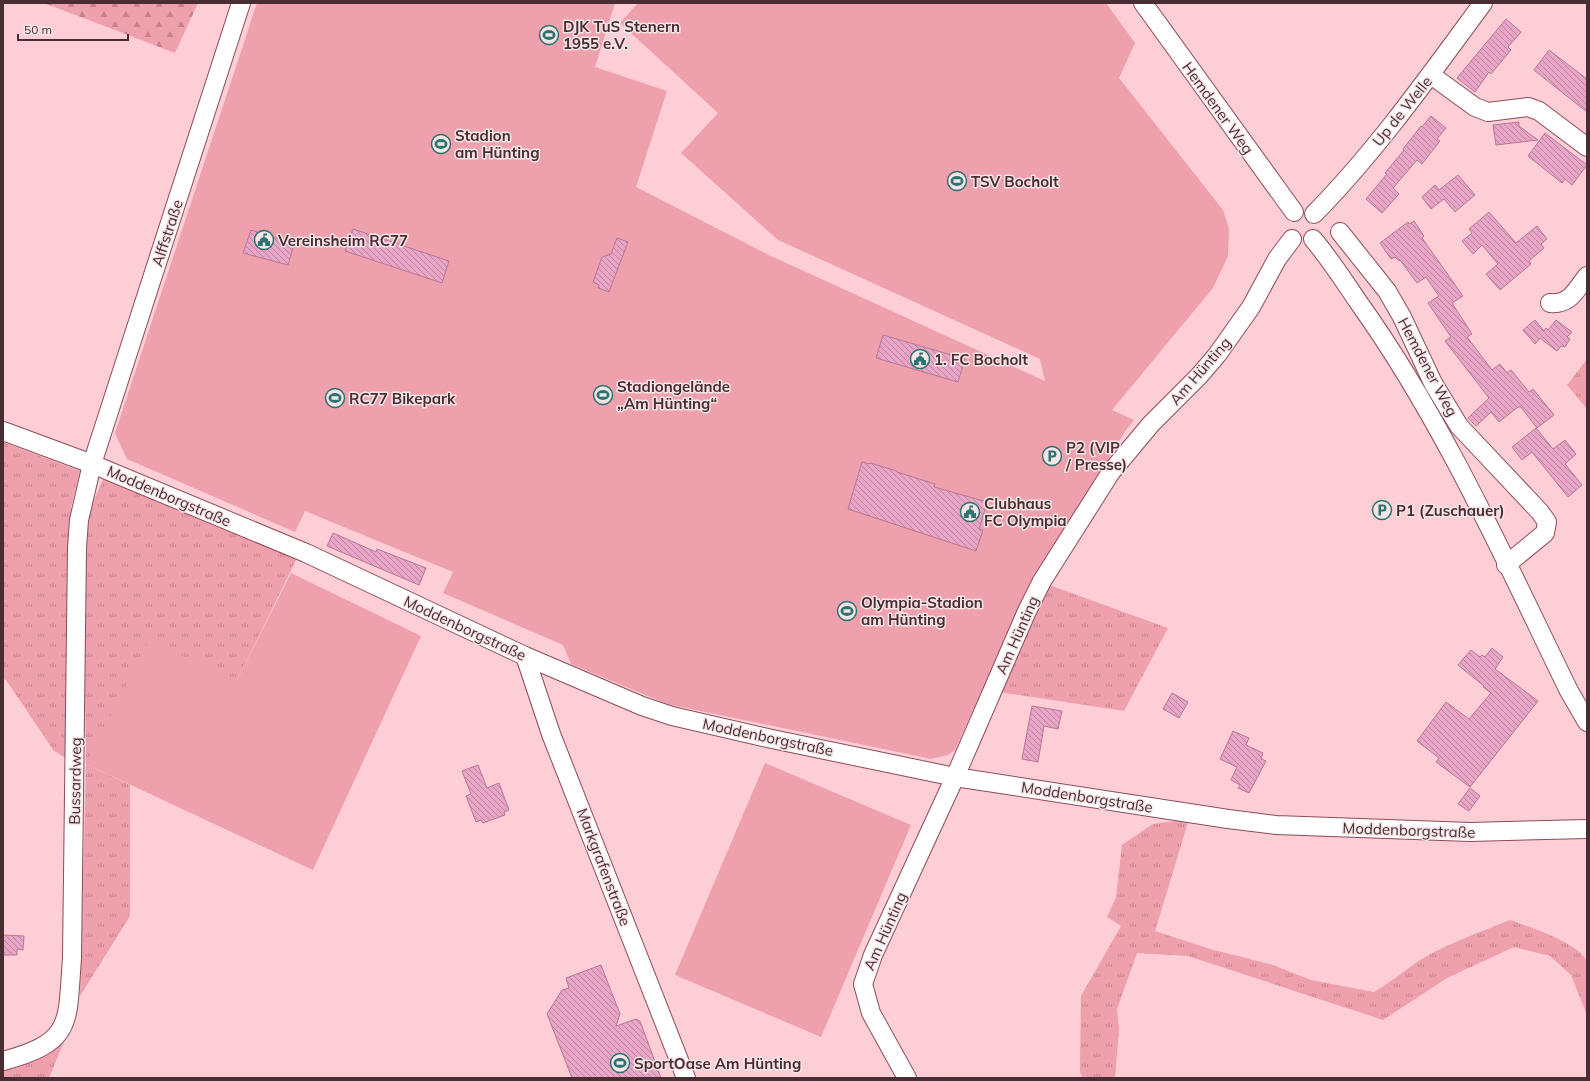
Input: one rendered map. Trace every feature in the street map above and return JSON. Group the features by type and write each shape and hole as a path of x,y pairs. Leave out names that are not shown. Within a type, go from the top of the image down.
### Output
{"street":[{"name":"Alffstraße","path":"92,464 241,3"},
{"name":"Hemdener Weg","path":"1142,3 1294,212"},
{"name":"Up de Welle","path":"1314,214 1352,173 1431,75 1483,3"},
{"path":"1431,75 1474,107 1488,112 1528,107 1539,111 1587,148"},
{"path":"1307,210 1314,214 1319,222 1319,227 1313,239 1305,242 1292,239 1286,228 1290,216 1294,212 1307,210"},
{"name":"Hemdener Weg","path":"1340,232 1387,291 1402,317 1439,394 1459,426 1540,512 1546,522 1545,533 1506,565"},
{"name":"Am Hünting","path":"907,1078 871,1013 863,984 873,955 955,777 1027,611 1042,581 1107,478 1127,452 1217,355 1251,308 1276,259 1292,239"},
{"name":"Hemdener Weg","path":"1313,239 1389,345 1420,395 1569,691 1587,722"},
{"path":"1550,303 1560,304 1569,300 1587,276"},
{"name":"Moddenborgstraße","path":"3,431 92,464 306,553 524,656 642,706 672,716 772,739 955,777 1220,818 1276,825 1470,832 1587,829"},
{"name":"Bussardweg","path":"3,1061 43,1048 56,1037 68,1018 72,958 77,548 79,520 92,464"},
{"name":"Markgrafenstraße","path":"524,656 551,734 686,1078"}],"green space":[{"path":"44,3 198,3 175,53"},
{"name":"Stadiongelände „Am Hünting“","path":"257,3 615,3 595,67 667,91 636,187 771,256 1045,381 1040,359 778,240 681,153 718,113 620,23 638,3 1106,3 1135,43 1119,78 1223,210 1229,229 1228,256 1213,288 1112,410 1134,420 1126,430 1020,606 955,750 948,755 931,759 667,704 571,664 563,645 443,593 453,572 305,511 295,532 127,459 115,433"},
{"path":"1587,359 1587,409 1567,385"},
{"path":"3,442 80,471 71,507 65,757 54,751 6,680 3,679"},
{"path":"105,475 298,556 237,681 86,764 83,547 87,516"},
{"path":"291,573 421,636 313,870 86,764 149,640 237,681"},
{"path":"1049,585 1168,628 1124,711 999,692"},
{"path":"765,763 911,825 821,1037 675,975"},
{"path":"86,764 130,785 130,916 80,996"},
{"path":"1189,819 1155,931 1210,949 1273,965 1311,980 1374,992 1417,962 1438,950 1510,920 1553,936 1565,942 1583,955 1588,967 1587,1015 1571,975 1550,956 1514,947 1447,978 1383,1020 1188,956 1137,953 1117,1009 1119,1029 1115,1078 1082,1078 1080,1071 1081,996 1121,926 1107,917 1116,897 1122,845 1153,824"},
{"path":"67,1034 49,1078 3,1078 3,1066"}],"building":[{"path":"1506,19 1521,32 1508,47 1511,50 1491,74 1489,72 1475,92 1457,78"},
{"path":"1549,50 1587,79 1587,112 1534,70"},
{"path":"1431,116 1446,128 1437,139 1440,141 1422,164 1417,160 1393,188 1399,194 1382,213 1366,199 1387,174 1385,173 1421,126 1422,127"},
{"path":"1519,122 1519,126 1538,140 1496,145 1493,125"},
{"path":"1545,133 1587,165 1572,185 1565,179 1562,183 1528,156"},
{"path":"1458,175 1475,195 1455,212 1444,199 1431,209 1422,197 1435,185 1439,190"},
{"path":"1489,212 1516,243 1537,226 1547,239 1541,244 1544,248 1529,261 1531,264 1500,290 1486,274 1498,264 1482,245 1473,254 1462,241 1472,233 1469,229"},
{"path":"1414,221 1424,236 1422,238 1463,296 1452,303 1472,334 1467,337 1492,370 1500,364 1507,373 1511,370 1529,392 1533,389 1554,415 1537,428 1521,407 1518,407 1499,422 1491,412 1476,426 1468,418 1489,398 1445,341 1451,337 1428,303 1439,296 1426,277 1417,283 1400,260 1399,261 1395,257 1391,259 1380,243 1408,222 1409,224"},
{"path":"353,229 449,261 442,283 345,251"},
{"name":"Vereinsheim RC77","path":"251,230 294,244 288,265 243,253"},
{"path":"617,238 628,242 609,292 598,288 599,285 593,282 602,257 611,254"},
{"path":"1535,320 1544,331 1546,328 1548,330 1556,320 1572,332 1567,337 1570,339 1565,347 1561,346 1557,351 1540,338 1535,344 1523,330"},
{"name":"1. FC Bocholt","path":"883,335 965,359 958,382 876,358"},
{"path":"1536,428 1553,449 1565,440 1576,454 1565,464 1582,485 1568,497 1532,452 1522,460 1512,447"},
{"path":"862,462 897,471 935,484 934,487 987,502 979,529 983,530 976,551 848,509"},
{"path":"333,533 376,552 377,549 426,568 419,585 327,546"},
{"path":"1492,648 1503,657 1495,669 1538,701 1470,787 1436,762 1439,758 1417,741 1446,702 1469,719 1491,693 1458,665 1471,650 1480,657 1482,655 1485,657"},
{"path":"1172,693 1188,702 1179,718 1163,709"},
{"path":"1032,706 1062,711 1058,729 1044,726 1038,762 1022,759"},
{"path":"1233,731 1249,738 1246,745 1263,753 1261,759 1266,761 1249,793 1238,788 1240,785 1231,780 1237,767 1220,759"},
{"path":"478,765 487,788 499,783 509,810 504,812 505,815 483,823 481,820 476,822 466,796 471,794 462,771"},
{"path":"1470,788 1480,796 1469,811 1458,804"},
{"path":"3,935 24,936 23,950 17,949 17,955 3,955"},
{"path":"601,965 620,1014 616,1026 636,1019 640,1021 661,1078 572,1078 547,1014 562,990 569,988 566,978"}],"place":[{"name":"DJK TuS Stenern 1955 e.V.","path":"549,35"},
{"name":"Stadion am Hünting","path":"441,144"},
{"name":"TSV Bocholt","path":"957,181"},
{"name":"Vereinsheim RC77","path":"264,240"},
{"name":"1. FC Bocholt","path":"920,359"},
{"name":"Stadiongelände „Am Hünting“","path":"603,395"},
{"name":"RC77 Bikepark","path":"335,398"},
{"name":"P2 (VIP / Presse)","path":"1052,456"},
{"name":"P1 (Zuschauer)","path":"1382,510"},
{"name":"Clubhaus FC Olympia","path":"970,512"},
{"name":"Olympia-Stadion am Hünting","path":"847,611"},
{"name":"SportOase Am Hünting","path":"620,1063"}]}
